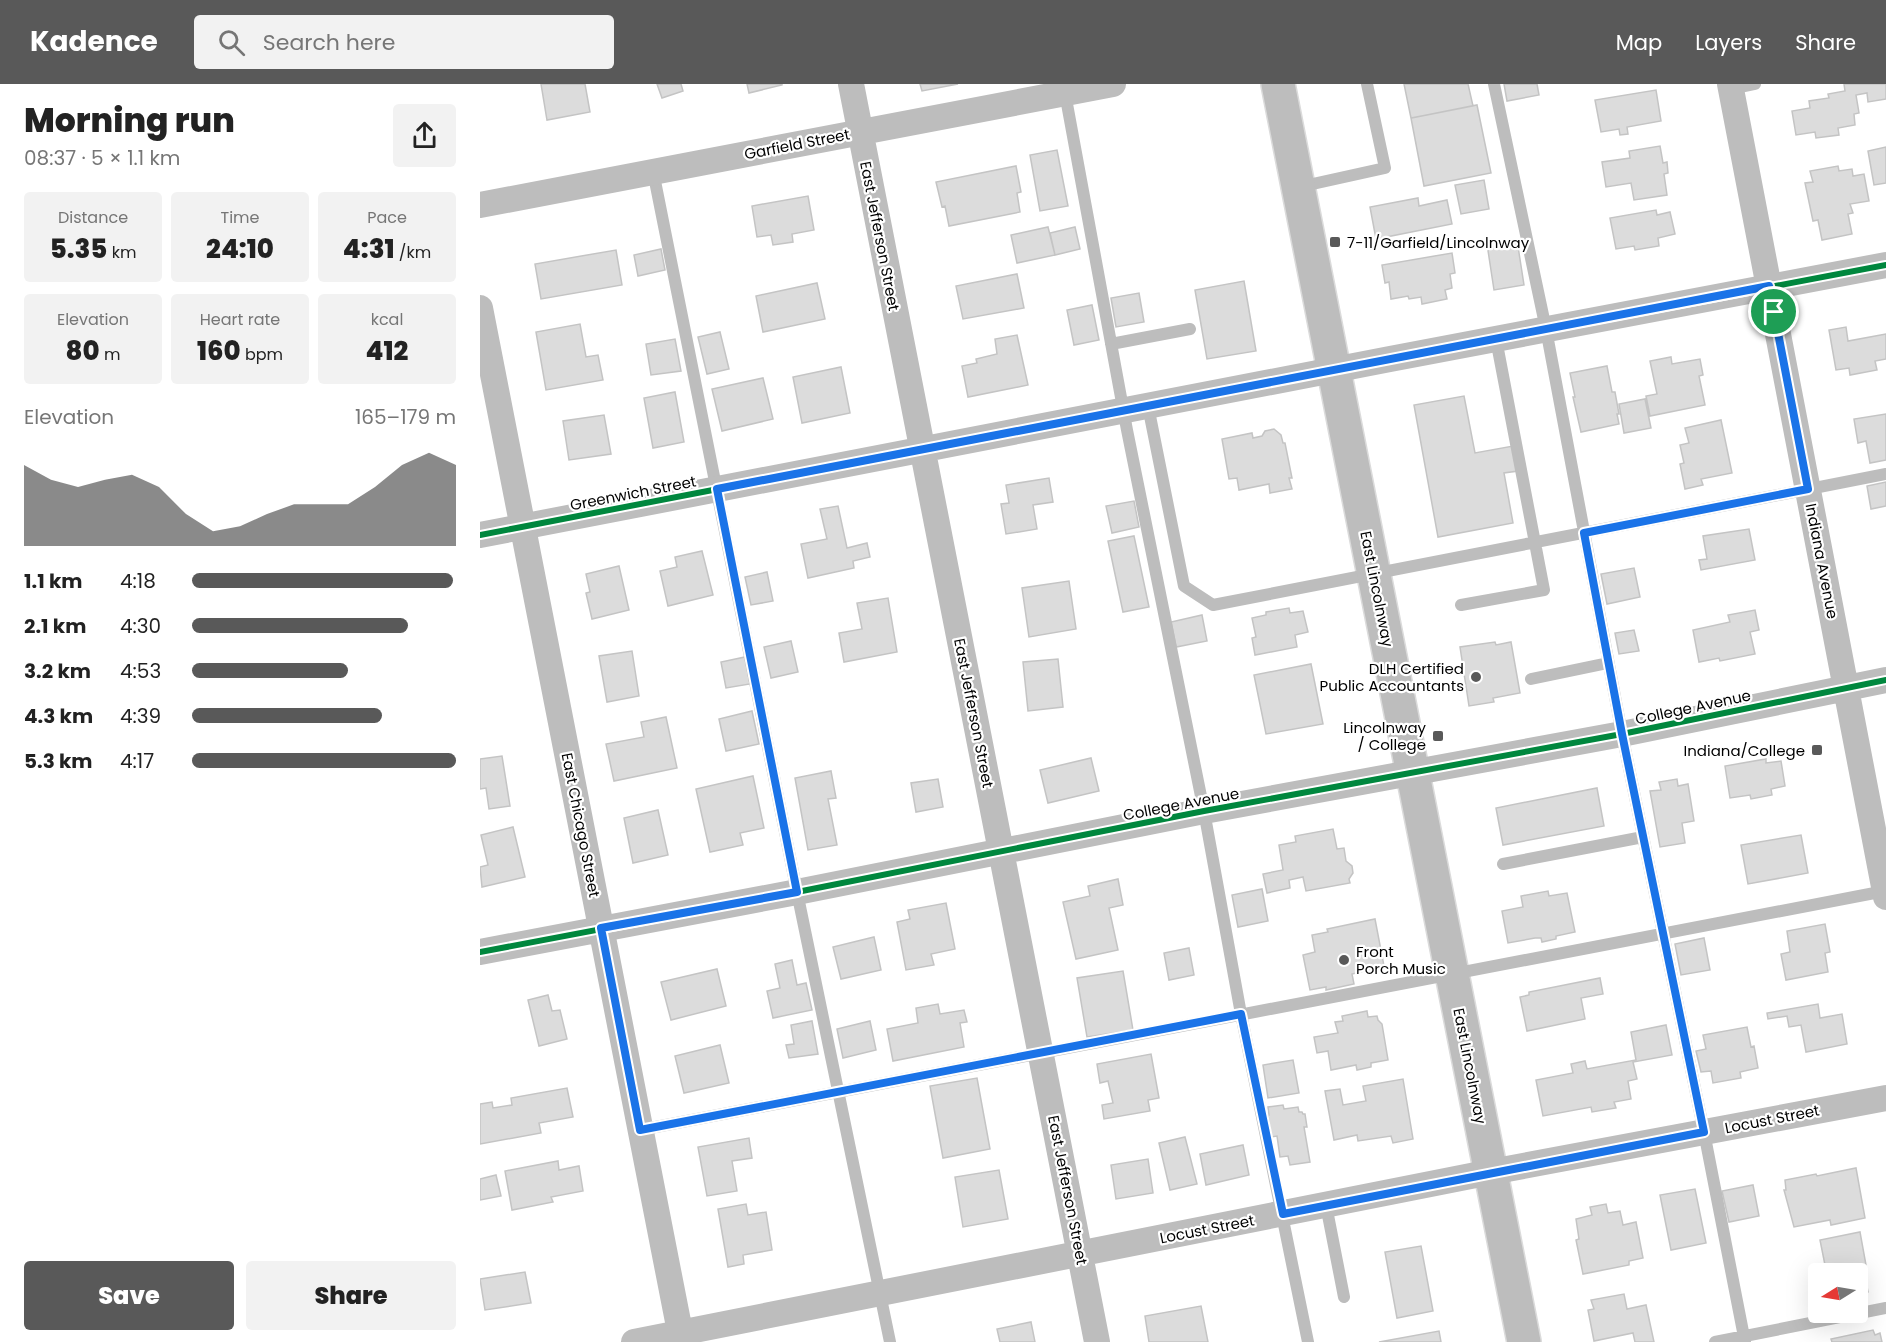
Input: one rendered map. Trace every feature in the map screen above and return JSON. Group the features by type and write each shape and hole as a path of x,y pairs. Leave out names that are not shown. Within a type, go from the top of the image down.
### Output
{"main road":[{"name":"East Lincolnway","path":"1278,84 1524,1342"}],"street":[{"name":"East Jefferson Street","path":"851,84 1098,1342"},
{"name":"Garfield Street","path":"480,204 860,132 1023,97 1065,93 1113,84"},
{"name":"Indiana Avenue","path":"1739,86 1769,286 1885,894"},
{"name":"Greenwich Street","path":"480,535 1886,265"},
{"name":"East Chicago Street","path":"480,308 681,1338"},
{"name":"College Avenue","path":"480,952 1204,811 1622,734 1886,680"},
{"name":"Locust Street","path":"634,1342 681,1338 881,1293 1491,1172 1886,1098"}],"lane":[{"path":"1298,187 1385,168 1367,84"},
{"path":"1494,84 1546,329 1608,663 1745,1339"},
{"path":"1065,93 1123,411 1308,1342"},
{"path":"654,171 797,892 890,1342"},
{"path":"1111,344 1190,329"},
{"path":"1461,605 1544,590 1496,339"},
{"path":"1148,406 1184,586 1213,605 1886,474"},
{"path":"1531,679 1608,663"},
{"path":"1503,864 1643,837"},
{"path":"640,1130 1663,934 1885,894"},
{"path":"1326,1205 1344,1297"},
{"path":"1715,1342 1745,1339 1886,1308"}],"building":[{"path":"541,84 585,84 590,112 547,120"},
{"path":"657,84 681,84 683,91 662,98"},
{"path":"747,84 782,84 782,85 749,93"},
{"path":"920,84 958,84 922,91"},
{"path":"1404,84 1468,84 1473,106 1411,118"},
{"path":"1504,84 1537,84 1539,95 1507,101"},
{"path":"1844,84 1886,84 1886,99 1868,102 1867,93 1856,95 1859,113 1854,114 1855,125 1838,128 1839,135 1816,138 1815,132 1796,135 1792,111 1810,108 1809,101 1829,98 1828,94 1845,91"},
{"path":"1656,90 1661,121 1627,127 1628,134 1620,135 1619,129 1601,132 1595,100"},
{"path":"1477,105 1491,173 1424,186 1411,118"},
{"path":"1660,146 1663,163 1667,162 1668,173 1664,174 1667,195 1634,200 1631,183 1606,187 1602,162 1630,158 1629,151"},
{"path":"1886,147 1886,183 1874,185 1868,151"},
{"path":"1057,150 1068,206 1040,211 1030,155"},
{"path":"1016,166 1021,192 1017,193 1020,212 949,226 945,206 942,207 936,182"},
{"path":"1838,166 1839,171 1852,169 1853,176 1864,174 1869,201 1850,204 1853,213 1848,214 1852,234 1822,240 1818,220 1813,221 1805,183 1813,182 1810,171"},
{"path":"1484,180 1489,209 1461,214 1455,185"},
{"path":"808,196 814,230 792,234 793,242 773,245 771,235 757,237 752,206"},
{"path":"1418,198 1419,206 1447,200 1452,224 1376,239 1370,207"},
{"path":"1656,210 1657,215 1670,212 1675,234 1658,238 1659,246 1635,250 1634,246 1616,249 1610,218"},
{"path":"1048,227 1055,255 1017,263 1011,235"},
{"path":"1075,227 1080,249 1055,255 1050,233"},
{"path":"1517,240 1524,285 1494,290 1487,244"},
{"path":"661,249 665,270 638,276 634,255"},
{"path":"616,250 622,285 541,299 535,264"},
{"path":"1452,253 1455,273 1450,274 1452,288 1445,290 1447,299 1422,304 1421,297 1409,299 1408,296 1391,299 1389,282 1385,283 1382,265"},
{"path":"1017,274 1024,308 963,319 956,286"},
{"path":"1244,281 1256,351 1207,359 1195,290"},
{"path":"817,283 825,319 763,332 756,296"},
{"path":"1139,293 1144,322 1116,327 1111,298"},
{"path":"1092,305 1099,340 1074,345 1067,310"},
{"path":"580,324 586,357 598,355 603,380 546,390 536,332"},
{"path":"1846,327 1848,341 1886,334 1886,359 1875,361 1877,370 1850,375 1849,368 1836,370 1829,330"},
{"path":"720,332 729,369 707,374 698,337"},
{"path":"1017,335 1028,385 968,397 962,366 977,363 976,359 997,354 995,339"},
{"path":"675,339 681,371 651,375 646,344"},
{"path":"1671,357 1672,364 1700,359 1703,375 1699,376 1705,405 1650,416 1646,396 1657,394 1650,361"},
{"path":"1607,366 1612,392 1615,392 1619,424 1581,432 1570,373"},
{"path":"841,367 850,413 802,423 793,377"},
{"path":"763,378 773,419 722,431 712,389"},
{"path":"675,392 684,442 653,448 644,398"},
{"path":"1464,396 1475,453 1513,446 1518,471 1504,473 1513,523 1438,537 1414,405"},
{"path":"1645,399 1651,428 1624,433 1619,404"},
{"path":"1886,414 1886,460 1870,463 1866,441 1858,443 1854,419"},
{"path":"604,415 611,454 569,460 563,421"},
{"path":"1721,420 1732,473 1701,479 1703,485 1685,489 1680,464 1684,463 1680,445 1689,443 1685,428"},
{"path":"1274,429 1285,443 1292,489 1270,493 1269,484 1239,490 1237,478 1229,479 1222,439 1252,433 1253,438"},
{"path":"1049,478 1053,502 1033,505 1037,529 1006,534 1001,504 1009,503 1006,485"},
{"path":"1886,482 1886,506 1871,509 1867,486"},
{"path":"1134,501 1139,527 1112,533 1106,506"},
{"path":"838,506 847,548 867,543 870,557 853,561 854,568 808,578 801,544 827,539 820,509"},
{"path":"1749,529 1755,560 1701,570 1699,560 1707,559 1703,536"},
{"path":"1134,536 1149,607 1123,612 1108,541"},
{"path":"702,551 713,595 668,606 660,571 677,567 675,557"},
{"path":"619,566 629,610 592,619 586,593 590,592 586,574"},
{"path":"1634,568 1640,597 1607,604 1601,574"},
{"path":"767,572 773,601 751,605 745,577"},
{"path":"1069,581 1076,629 1029,637 1022,588"},
{"path":"888,598 897,652 844,662 839,633 862,629 857,603"},
{"path":"1289,608 1290,613 1303,611 1308,632 1295,635 1297,647 1255,655 1252,638 1256,637 1252,618 1266,615 1266,612"},
{"path":"1755,610 1759,630 1750,632 1755,654 1720,661 1719,658 1699,662 1693,630 1730,622 1728,615"},
{"path":"1202,615 1207,641 1176,647 1171,622"},
{"path":"1634,630 1639,651 1619,654 1615,633"},
{"path":"791,641 798,672 771,678 764,647"},
{"path":"1495,642 1496,645 1511,642 1520,693 1493,698 1494,702 1469,706 1460,647"},
{"path":"632,651 639,696 607,702 599,656"},
{"path":"745,657 750,684 726,688 721,662"},
{"path":"1058,659 1063,707 1028,711 1023,662"},
{"path":"1311,664 1323,724 1266,734 1254,675"},
{"path":"752,711 759,744 726,751 719,719"},
{"path":"666,717 677,768 614,781 606,744 644,737 641,722"},
{"path":"502,756 510,806 489,809 486,788 480,789 480,759"},
{"path":"1091,758 1099,791 1048,803 1040,770"},
{"path":"1766,759 1766,763 1781,761 1785,786 1771,789 1772,795 1751,799 1750,795 1730,798 1725,766"},
{"path":"831,771 836,798 828,799 837,845 808,850 795,778"},
{"path":"753,776 764,828 740,833 743,845 710,852 696,789"},
{"path":"938,779 943,807 916,812 911,783"},
{"path":"1677,779 1678,786 1688,784 1694,821 1682,823 1685,843 1660,847 1650,791 1661,790 1659,782"},
{"path":"1597,788 1604,826 1503,845 1496,808"},
{"path":"658,810 668,855 633,863 624,818"},
{"path":"513,827 525,877 482,887 480,867 488,865 481,835"},
{"path":"1333,829 1337,849 1344,848 1346,861 1352,866 1353,873 1349,879 1350,883 1306,891 1303,877 1289,880 1290,888 1267,893 1263,874 1283,870 1279,845 1296,842 1295,836"},
{"path":"1801,835 1808,873 1748,884 1741,845"},
{"path":"1118,879 1123,905 1109,908 1118,950 1076,959 1063,902 1090,896 1088,886"},
{"path":"1262,889 1268,921 1238,927 1232,895"},
{"path":"1548,891 1549,896 1567,893 1575,932 1542,942 1541,938 1535,938 1508,943 1502,911 1523,907 1521,896"},
{"path":"946,903 955,949 931,954 934,965 906,970 897,922 910,919 908,910"},
{"name":"Front Porch Music","path":"1375,919 1384,966 1352,974 1354,984 1326,990 1326,987 1310,990 1303,955 1315,952 1312,935 1328,932 1327,929"},
{"path":"1825,924 1830,952 1825,953 1828,972 1786,980 1781,954 1790,952 1787,931"},
{"path":"874,937 881,970 841,979 833,947"},
{"path":"1704,938 1710,970 1681,975 1675,944"},
{"path":"1189,948 1194,975 1169,980 1164,953"},
{"path":"792,960 797,985 806,983 812,1010 773,1018 767,991 780,988 775,964"},
{"path":"717,969 726,1006 671,1020 661,982"},
{"path":"1123,971 1133,1030 1087,1037 1077,978"},
{"path":"1600,978 1603,994 1581,998 1585,1019 1527,1031 1520,997 1529,995 1529,992"},
{"path":"548,995 552,1011 560,1010 567,1039 539,1046 528,1000"},
{"path":"938,1004 940,1014 964,1010 967,1022 960,1023 964,1047 893,1061 887,1029 918,1023 916,1008"},
{"path":"1818,1004 1820,1018 1842,1014 1847,1044 1806,1052 1801,1025 1789,1027 1787,1016 1768,1019 1767,1013"},
{"path":"1367,1011 1368,1017 1377,1016 1382,1024 1388,1060 1371,1063 1371,1067 1357,1070 1356,1065 1331,1070 1328,1051 1317,1053 1314,1037 1338,1033 1335,1022 1343,1021 1342,1016"},
{"path":"812,1021 818,1054 789,1058 786,1045 794,1044 791,1025"},
{"path":"870,1021 876,1050 843,1058 837,1029"},
{"path":"1666,1025 1672,1055 1633,1062 1637,1079 1628,1081 1631,1099 1614,1102 1616,1108 1592,1112 1591,1107 1543,1116 1536,1080 1573,1073 1571,1064 1585,1061 1587,1069 1636,1060 1631,1032"},
{"path":"1747,1027 1751,1047 1754,1046 1758,1068 1740,1072 1741,1078 1713,1083 1711,1071 1701,1072 1696,1051 1706,1049 1703,1035"},
{"path":"720,1045 729,1083 684,1093 675,1056"},
{"path":"1151,1054 1159,1098 1148,1100 1150,1111 1104,1119 1102,1105 1113,1103 1108,1081 1100,1083 1097,1064"},
{"path":"1293,1060 1299,1093 1268,1098 1263,1065"},
{"path":"977,1078 990,1149 943,1158 930,1086"},
{"path":"1403,1079 1413,1139 1393,1143 1391,1136 1358,1141 1357,1135 1334,1140 1325,1091 1340,1089 1343,1105 1366,1101 1363,1086"},
{"path":"567,1088 573,1117 539,1123 541,1133 480,1144 480,1104 492,1102 493,1108 512,1105 511,1098"},
{"path":"1283,1105 1284,1109 1298,1107 1299,1112 1305,1114 1307,1127 1304,1127 1310,1162 1290,1165 1288,1156 1280,1157 1277,1136 1271,1137 1268,1107"},
{"path":"1185,1137 1197,1184 1170,1190 1159,1143"},
{"path":"749,1138 752,1158 732,1161 737,1191 707,1196 698,1147"},
{"path":"1243,1145 1249,1175 1206,1185 1200,1154"},
{"path":"1148,1159 1153,1193 1116,1199 1111,1165"},
{"path":"558,1161 559,1170 579,1166 583,1191 551,1197 553,1202 512,1210 505,1171"},
{"path":"1856,1168 1865,1218 1831,1225 1830,1220 1794,1227 1784,1190 1786,1190 1785,1180"},
{"path":"999,1170 1008,1219 963,1227 955,1177"},
{"path":"496,1175 501,1196 480,1200 480,1179"},
{"path":"1753,1185 1759,1216 1729,1222 1722,1191"},
{"path":"1695,1189 1706,1243 1671,1250 1660,1195"},
{"path":"746,1204 748,1215 766,1212 772,1250 743,1255 744,1264 728,1267 718,1209"},
{"path":"1606,1204 1608,1213 1620,1211 1623,1225 1636,1222 1643,1258 1629,1261 1629,1265 1583,1274 1576,1240 1579,1239 1576,1219 1592,1215 1590,1207"},
{"path":"1860,1232 1866,1263 1825,1263 1820,1240"},
{"path":"1421,1246 1433,1311 1397,1318 1385,1252"},
{"path":"525,1272 531,1303 485,1310 480,1279"},
{"path":"1624,1294 1627,1309 1646,1305 1654,1342 1635,1342 1633,1333 1594,1341 1588,1310 1594,1309 1591,1300"},
{"path":"1201,1306 1208,1342 1149,1342 1145,1316"},
{"path":"1031,1322 1035,1342 1000,1342 997,1329"},
{"path":"1873,1330 1875,1335 1880,1333 1882,1342 1832,1342 1831,1339"},
{"path":"1439,1331 1441,1342 1379,1342"}],"cycle path":[{"path":"480,535 1886,265"},
{"path":"480,952 1204,811 1622,734 1886,680"}],"place":[{"name":"7-11/Garfield/Lincolnway","path":"1335,242"},
{"name":"DLH Certified Public Accountants","path":"1476,677"},
{"name":"Lincolnway / College","path":"1438,736"},
{"name":"Indiana/College","path":"1817,750"},
{"name":"Front Porch Music","path":"1344,960"}],"route":[{"path":"1769,286 1774,312 1808,489 1584,533 1622,734 1704,1132 1283,1214 1241,1014 640,1130 601,928 797,892 717,489 1769,286"}]}
